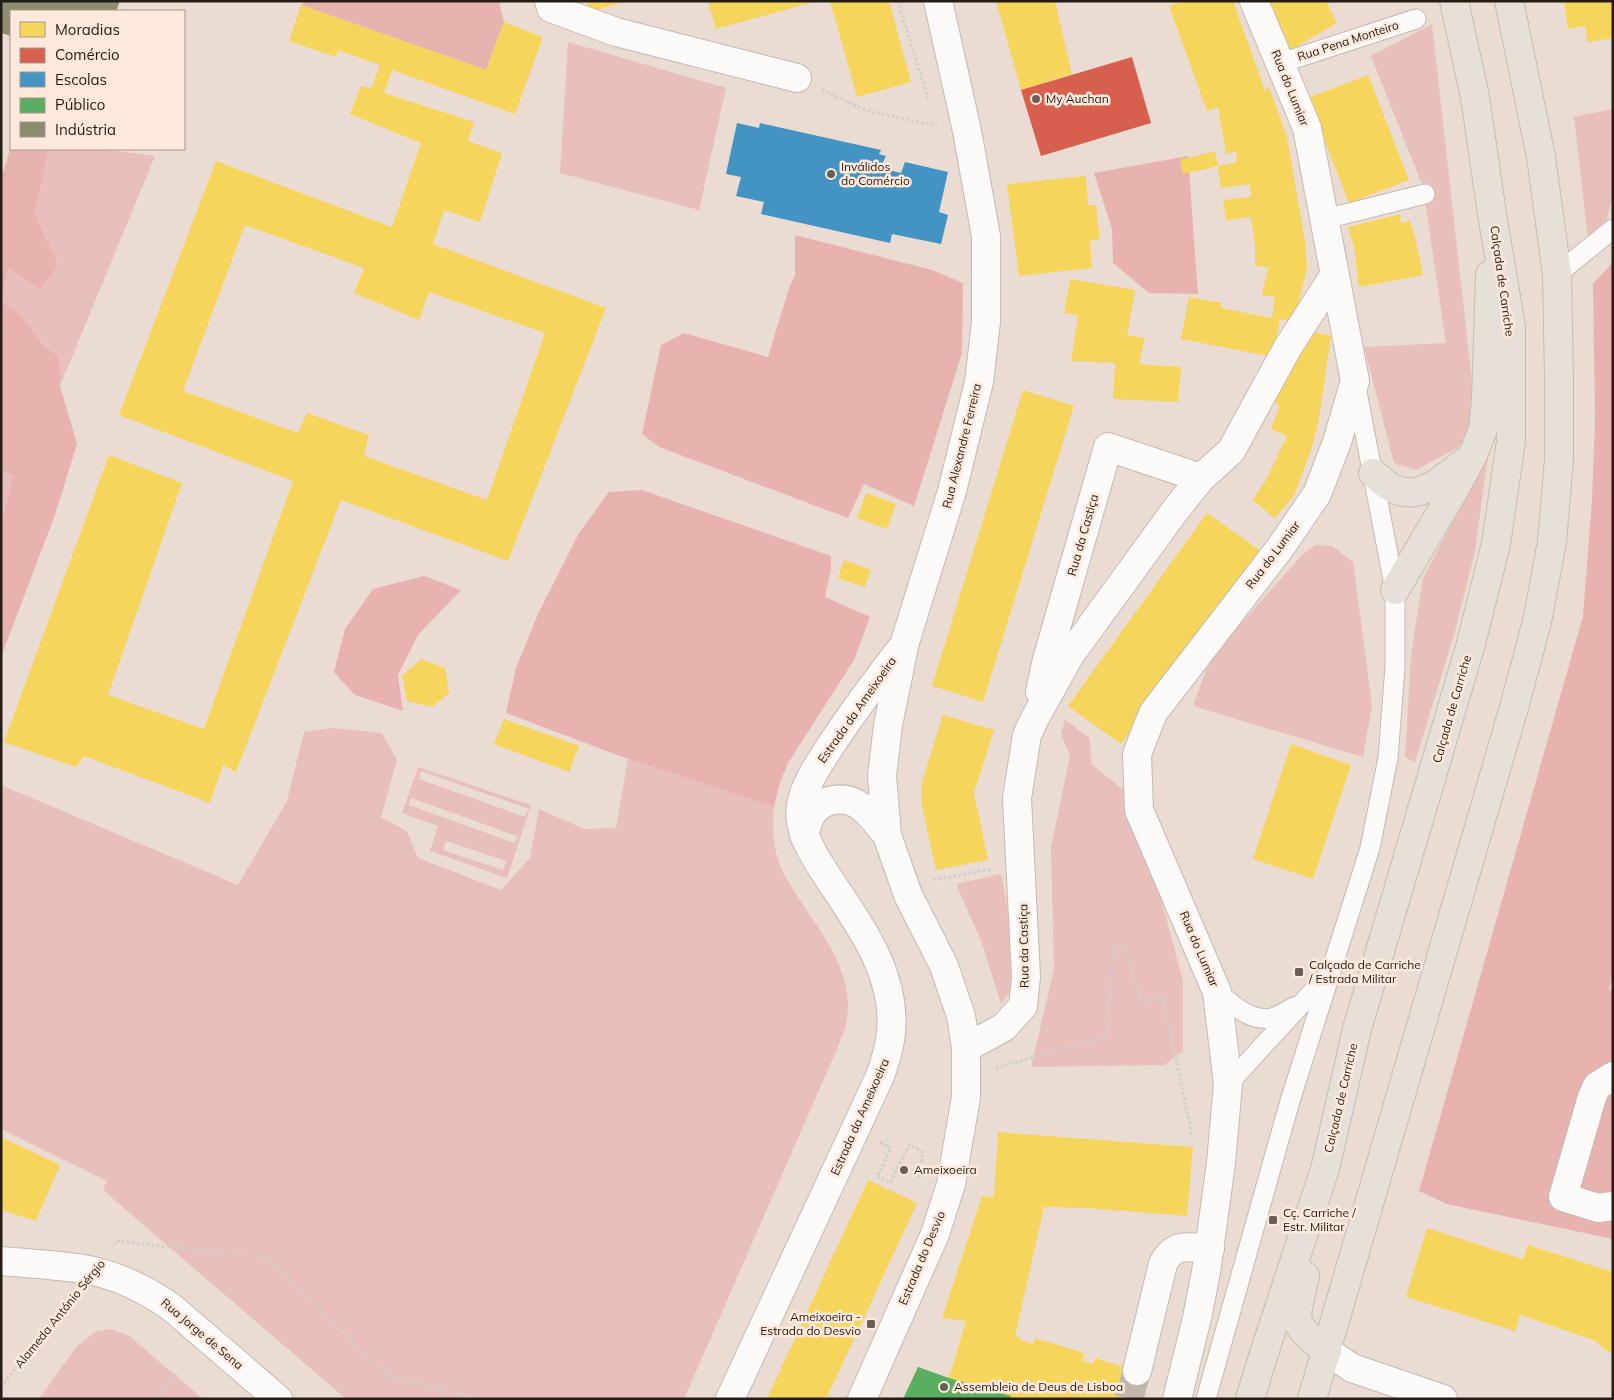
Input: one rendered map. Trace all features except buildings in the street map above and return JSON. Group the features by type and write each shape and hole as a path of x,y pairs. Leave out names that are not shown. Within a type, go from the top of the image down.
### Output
{"highway":[{"name":"Calçada de Carriche","path":"1250,1399 1325,1169 1357,1029 1470,647 1496,544 1511,441 1511,328 1475,97 1454,1"},
{"path":"1312,1399 1492,785 1537,622 1552,542 1559,459 1557,274 1542,156 1509,1"},
{"path":"1395,590 1454,492 1473,455 1483,429 1486,399 1492,214"},
{"path":"1373,473 1389,487 1407,494 1432,487 1473,455"},
{"path":"1325,1169 1297,1320 1300,1328 1306,1335 1326,1351"}],"street":[{"path":"549,1 551,8 616,32 797,78"},
{"name":"Rua Alexandre Ferreira","path":"906,884 887,835 882,776 888,725 905,642 952,491 979,382 986,322 986,236 967,131 938,1"},
{"name":"Rua do Lumiar","path":"1228,1084 1216,992 1139,810 1137,754 1153,713 1280,548 1317,494 1337,442 1355,381 1307,128 1254,1"},
{"name":"Rua da Castiça","path":"966,1048 1004,1028 1023,1006 1026,977 1017,798 1027,735 1034,718 1070,655 1201,478 1231,451 1288,347 1335,274"},
{"name":"Rua da Castiça","path":"1034,718 1046,663 1108,447 1201,478"},
{"name":"Estrada da Ameixoeira","path":"730,1399 888,1055 892,1010 882,966 804,836 800,808 804,791 813,773 854,710 905,642"},
{"path":"804,836 811,814 819,805 835,799 849,800 861,806 887,835"},
{"name":"Estrada do Desvio","path":"862,1399 935,1234 951,1184 966,1098 966,1048 961,1016 944,966 908,895 906,884"},
{"path":"1613,1076 1598,1086 1592,1097 1563,1197 1598,1208 1613,1206"},
{"path":"1177,1399 1197,1318 1210,1249 1221,1163 1228,1084"},
{"path":"1137,1371 1163,1264 1168,1254 1174,1249 1185,1247 1210,1249"},
{"name":"Rua Jorge de Sena","path":"1,1261 94,1271 133,1284 172,1307 278,1399"},
{"path":"1326,1351 1352,1368 1443,1399"}],"lane":[{"name":"Rua Pena Monteiro","path":"1281,64 1416,19"},
{"path":"1324,219 1425,194"},
{"path":"1557,274 1613,229"},
{"path":"1206,1399 1268,1176 1370,848 1388,758 1395,666 1395,590 1355,381"},
{"path":"1228,1084 1332,970"},
{"path":"1216,992 1237,1009 1255,1017 1273,1018 1302,1004"}],"path":[{"path":"898,1 928,102"},
{"path":"797,78 868,111 967,131"},
{"path":"906,884 997,868"},
{"path":"966,1076 1094,1040 1104,1039 1107,1029 1114,947 1126,946 1142,1001 1163,998 1193,1138"},
{"path":"891,1148 877,1177 890,1183 909,1145"},
{"name":"Alameda António Sérgio","path":"1,1387 117,1241 268,1258 387,1376 439,1388"},
{"path":"156,1399 178,1372"},
{"path":"439,1388 443,1399"},
{"path":"439,1388 480,1399"}],"shaded area":[{"path":"307,1 499,1 504,22 486,70 301,5"},
{"path":"1432,24 1473,391 1473,431 1457,448 1416,470 1394,463 1364,347 1446,343 1423,187 1371,56"},
{"path":"568,42 726,88 699,210 560,173"},
{"path":"1613,109 1613,193 1606,224 1588,239 1574,117"},
{"path":"10,149 49,150 35,213 58,265 40,289 9,268 1,300 1,179"},
{"path":"49,150 110,150 155,156 60,386 58,356 43,345 20,314 1,301 9,268 48,241 35,213"},
{"path":"1188,156 1198,294 1149,293 1113,263 1112,229 1094,173"},
{"path":"795,235 932,270 963,283 962,353 914,506 864,484 848,518 659,447 642,434 661,345 684,333 768,357 790,285 795,276"},
{"path":"1613,262 1613,977 1609,989 1613,993 1613,1239 1447,1204 1419,1191 1583,616 1592,500 1595,420 1593,284"},
{"path":"1,301 20,314 43,345 58,356 60,386 77,444 55,515 1,657 1,525 13,475 1,471"},
{"path":"1488,456 1475,551 1455,631 1415,762 1405,757 1411,655 1423,578"},
{"path":"1,471 13,475 1,525"},
{"path":"642,490 831,556 831,568 825,597 870,617 854,660 788,763 780,782 774,807 628,759 506,713 516,668 538,614 579,533 609,492"},
{"path":"1316,545 1332,546 1353,562 1372,705 1363,757 1193,706 1206,670 1216,652 1303,554"},
{"path":"424,576 461,590 418,635 398,675 403,711 355,695 334,672 345,629 373,589"},
{"path":"1065,720 1090,738 1091,764 1126,792 1150,857 1183,981 1183,1051 1164,1065 1031,1067 1054,969 1051,847 1070,756 1061,734"},
{"path":"333,728 382,733 397,760 381,817 407,831 418,858 501,890 530,858 539,809 584,829 616,828 628,759 774,807 774,838 778,860 791,887 827,942 837,961 845,981 848,1002 846,1024 837,1049 684,1399 346,1399 103,1190 107,1181 1,1129 1,785 238,885 287,801 304,732"},
{"path":"418,767 531,805 507,878 430,851 438,826 402,813","holes":["421,771 529,809 525,817 419,779","411,798 518,836 514,843 409,805","446,841 506,861 503,870 443,850"]},
{"path":"1001,874 1010,921 1011,982 1010,992 1001,1004 982,943 956,884"},
{"path":"111,1329 128,1335 203,1399 39,1399 77,1346 97,1331"}],"tunnel":[{"path":"1129,1399 1137,1371"}],"place":[{"name":"My Auchan","path":"1036,99"},
{"name":"Inválidos do Comércio","path":"831,174"},
{"name":"Calçada de Carriche / Estrada Militar","path":"1299,972"},
{"name":"Ameixoeira","path":"904,1170"},
{"name":"Cç. Carriche / Estr. Militar","path":"1273,1220"},
{"name":"Ameixoeira - Estrada do Desvio","path":"871,1324"},
{"name":"Assembleia de Deus de Lisboa","path":"944,1387"}]}
